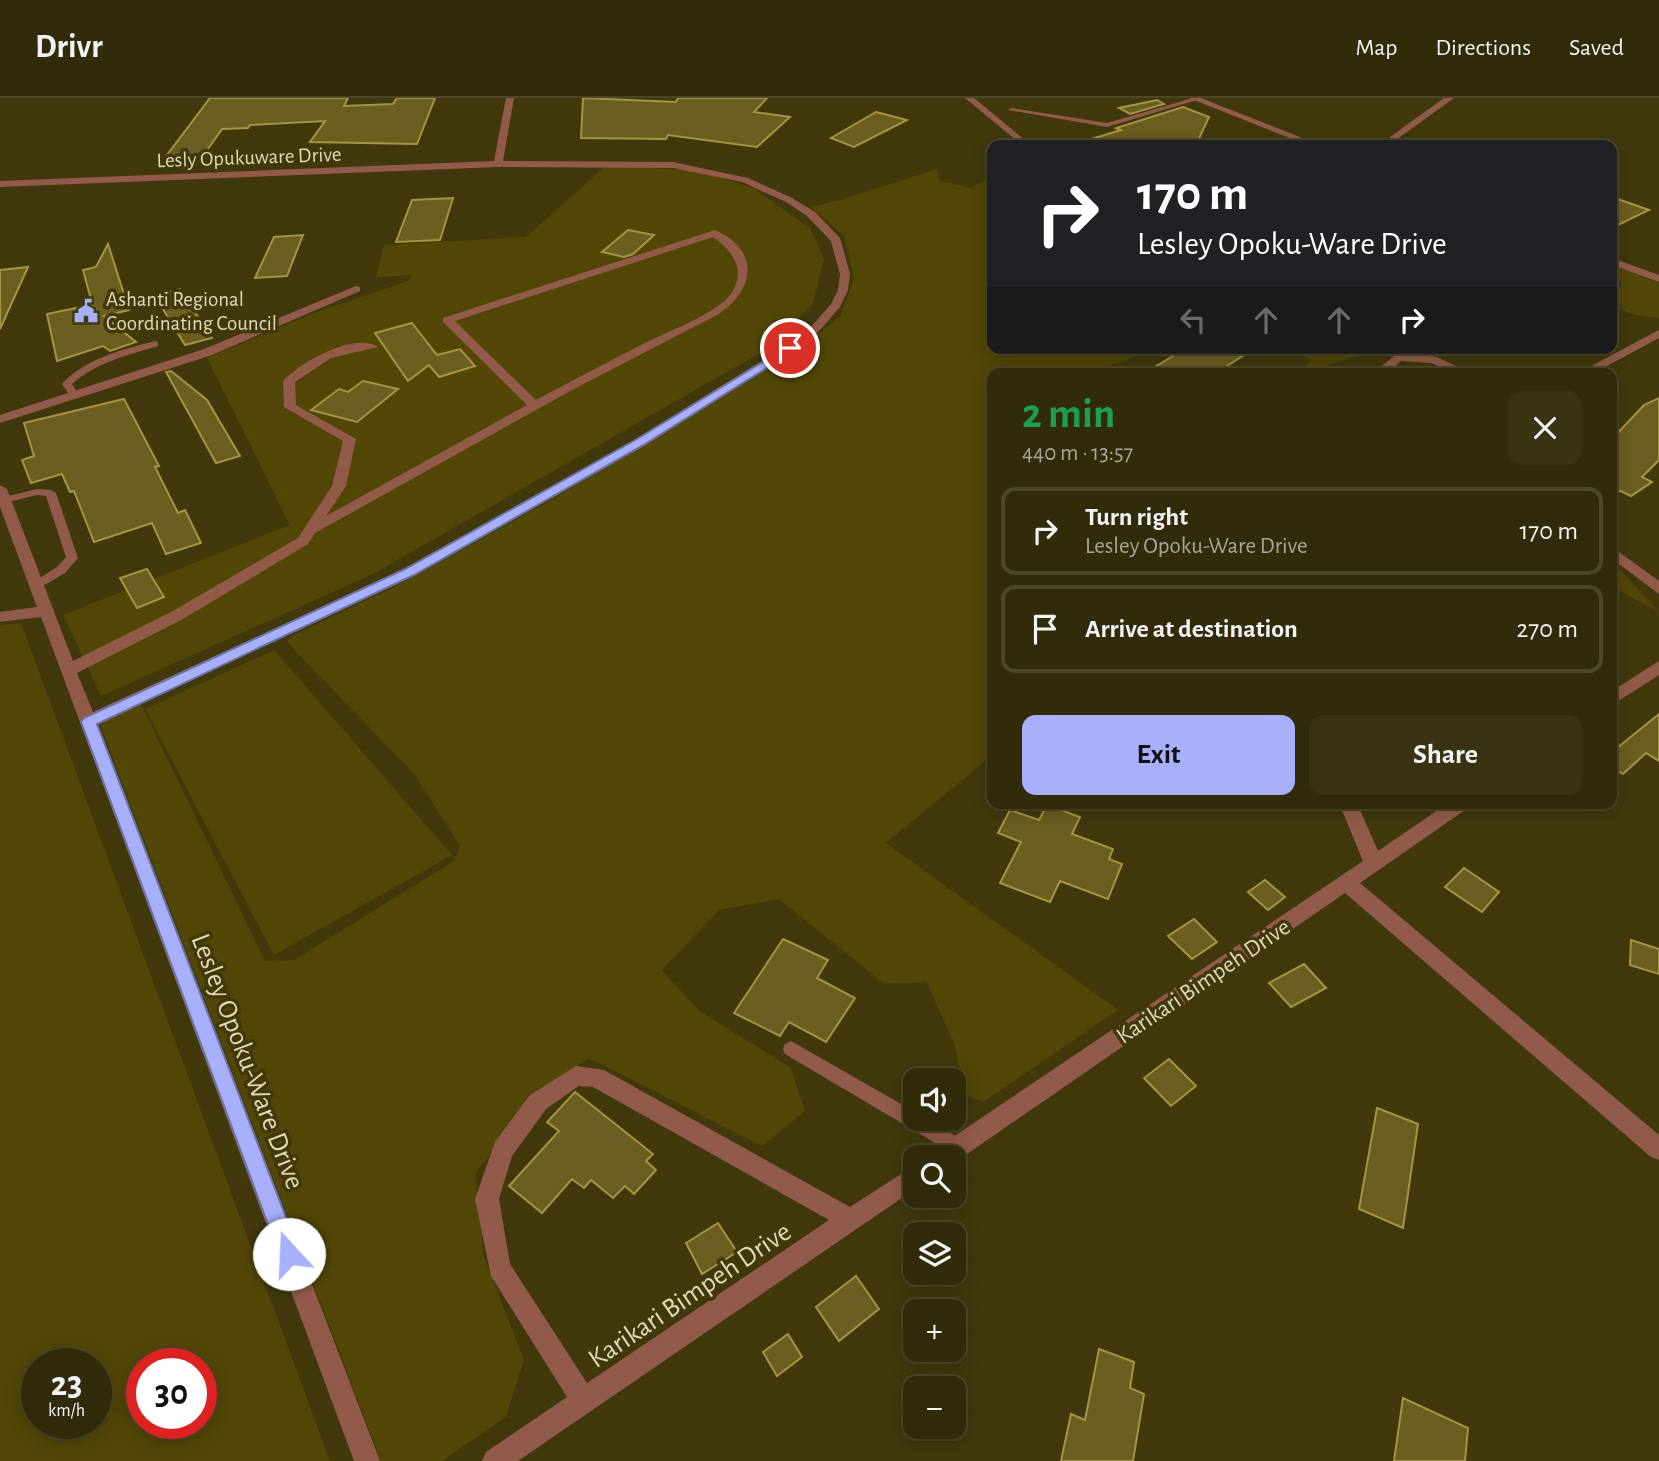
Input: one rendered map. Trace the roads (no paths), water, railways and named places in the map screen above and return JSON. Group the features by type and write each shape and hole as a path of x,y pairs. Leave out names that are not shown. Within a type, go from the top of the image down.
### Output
{"street":[{"path":"89,722 410,572 737,384 808,337 824,321 843,290 845,274 841,256 829,229 789,200 745,180 696,168 640,162 499,164 510,98"},
{"path":"969,98 1021,140"},
{"path":"1390,140 1450,98"},
{"path":"1195,99 1302,140"},
{"name":"Lesly Opukuware Drive","path":"0,184 499,164"},
{"path":"311,530 728,304 740,289 743,274 736,249 715,233 447,320 536,407"},
{"path":"1617,263 1659,279"},
{"path":"0,419 208,352 356,289"},
{"path":"1593,368 1659,333"},
{"path":"69,670 178,615 303,541 339,486 351,439 290,408 289,381 309,363 346,346 372,346"},
{"path":"1385,368 1398,357 1433,360 1453,368"},
{"name":"Lesley Opoku-Ware Drive","path":"2,494 367,1461"},
{"path":"1617,556 1659,589"},
{"path":"0,617 45,611"},
{"path":"1617,696 1659,667"},
{"path":"1351,809 1374,864"},
{"name":"Karikari Bimpeh Drive","path":"961,1145 1452,809"},
{"path":"1346,883 1659,1149"},
{"path":"584,1401 499,1268 487,1199 503,1150 538,1102 576,1076 596,1077 851,1220"},
{"name":"Karikari Bimpeh Drive","path":"495,1461 903,1184"}],"lane":[{"path":"1011,110 1111,125 1195,99"},
{"path":"74,395 68,384 77,374 99,362 155,344"},
{"path":"2,494 51,493 72,558 61,570 36,586"},
{"path":"791,1049 940,1145"}],"place":[{"name":"Ashanti Regional Coordinating Council","path":"86,311"}]}
